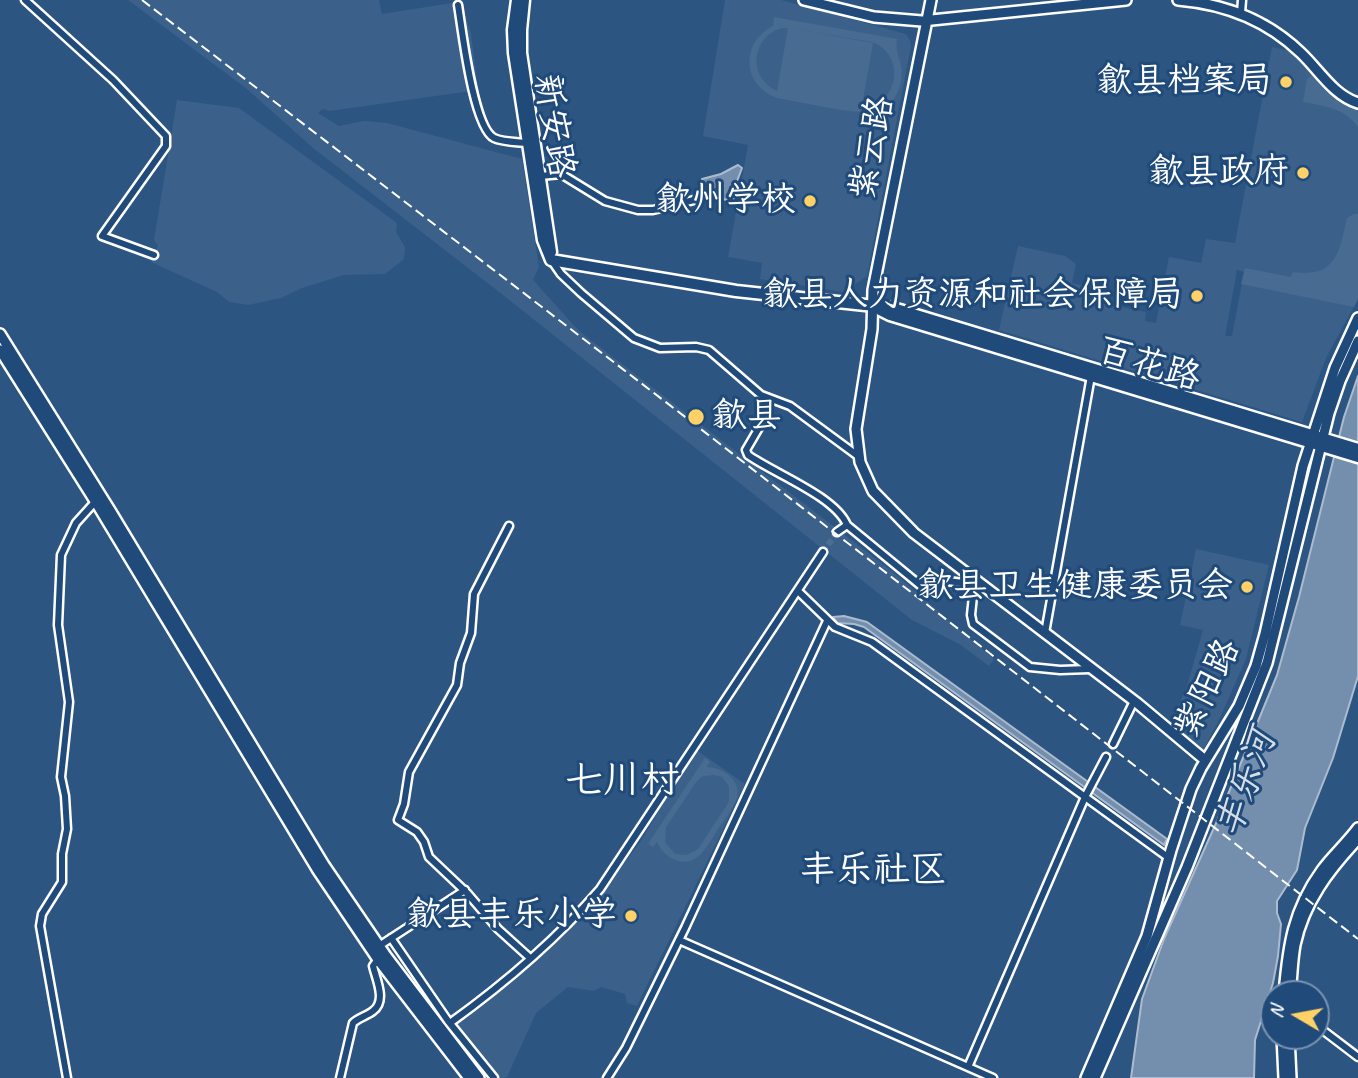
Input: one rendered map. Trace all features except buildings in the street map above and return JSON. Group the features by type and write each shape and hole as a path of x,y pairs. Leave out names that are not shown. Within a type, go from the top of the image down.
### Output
{"main road":[{"name":"新安路","path":"517,0 513,53 543,240 551,260"},
{"name":"新安路","path":"524,0 521,53 551,239 551,260"},
{"path":"804,0 874,17 927,21 1126,0"},
{"name":"紫云路","path":"931,0 873,290 872,330 856,421 863,471 873,491 914,533 1092,668 1205,760"},
{"path":"1178,0 1212,4 1241,13 1284,39 1338,91 1358,103"},
{"name":"百花路","path":"551,260 736,291 892,308 1321,442"},
{"name":"百花路","path":"873,307 890,315 1091,376 1321,442"},
{"name":"紫阳路","path":"1095,1078 1187,867 1267,663 1321,442 1339,356 1358,318"},
{"path":"0,334 163,597 305,835 379,946 480,1078"},
{"name":"紫阳路","path":"1086,1078 1141,953 1191,789 1205,760 1239,706 1258,658 1289,522 1321,442 1334,397 1358,341"},
{"path":"0,350 221,708 298,839 378,960 469,1078"},
{"path":"1321,442 1358,449"},
{"path":"1321,442 1358,457"},
{"path":"1285,980 1288,947 1302,904 1321,871 1358,828"},
{"path":"1291,980 1294,948 1308,907 1327,875 1358,839"},
{"path":"1283,1050 1284,1078"},
{"path":"1290,1050 1291,1078"}],"street":[{"path":"25,0 113,80 166,136 166,146 102,236 154,255"},
{"path":"1241,13 1242,0"},
{"path":"458,5 472,93 489,132 494,138 527,144"},
{"path":"540,176 561,174 604,201 638,210 653,210 694,200"},
{"name":"新安路","path":"551,260 581,293 634,338 660,348 696,347 709,350 758,393 790,406 859,456"},
{"path":"1045,633 1091,376"},
{"path":"769,399 763,421 746,453 761,464 785,475 839,513 847,525 929,591 948,581 963,583 973,596 973,624 1027,666 1037,669 1092,668"},
{"path":"67,1078 40,926 42,914 62,883 62,854 68,829 61,777 69,702 58,625 61,555 76,523 95,502"},
{"path":"837,532 847,525"},
{"path":"509,526 478,585 472,607 471,633 460,663 457,685 409,772 404,804 398,820 417,832 429,857 465,890 498,929 530,958"},
{"path":"450,1023 530,958 580,912 610,876 823,552"},
{"path":"798,591 827,621 872,642 1169,858"},
{"path":"607,1078 626,1048 679,940 827,621"},
{"path":"1113,744 1134,701"},
{"path":"968,1067 1085,795 1107,757"},
{"path":"379,946 465,890"},
{"path":"391,938 450,1023 494,1078"},
{"path":"679,940 993,1078"},
{"path":"340,1078 353,1023 375,1011 378,1005 379,985 373,967 378,960"},
{"path":"1330,1036 1358,1057"}],"shaded area":[{"path":"128,0 379,0 382,14 452,3 462,4 471,34 478,90 330,111 323,109 318,113 339,126 364,121 387,123 522,159 539,267 533,280 579,331 893,572 994,659 989,666 961,645 912,620 503,295 313,148 247,89"},
{"name":"歙州学校","path":"725,0 781,0 906,34 910,40 867,276 844,292 760,279 762,263 728,257 748,145 703,136"},
{"path":"774,17 897,39 902,75 897,94 881,109 860,112 777,98 765,92 752,74 751,53 762,33 773,26","holes":["781,28 788,28 777,91 761,77 756,58 764,40","790,28 872,42 883,48 894,68 891,89 875,104 862,106 873,43"]},
{"path":"1272,47 1289,51 1338,98 1358,107 1358,299 1326,358 1302,422 999,330 1018,246 1065,256 1076,264 1072,283 1085,286 1101,303 1146,312 1145,321 1156,323 1169,257 1201,263 1206,239 1235,243","holes":["1237,270 1244,272 1232,336 1225,336"]},
{"path":"1313,74 1338,98 1358,107 1358,127 1340,112 1303,102 1307,79"},
{"path":"177,100 239,108 397,223 396,232 405,247 404,259 385,274 344,275 302,288 281,298 248,305 229,302 217,292 151,262 158,246 154,240"},
{"path":"1358,214 1358,299 1354,307 1241,284 1245,268 1291,277 1293,272 1307,273 1327,267 1338,252 1347,218"},
{"path":"1196,549 1269,565 1246,659 1203,750 1169,726 1187,686 1203,630 1180,625"},
{"name":"歙县丰乐小学","path":"695,749 745,784 637,1006 627,1003 625,994 601,987 594,991 568,987 536,1013 507,1077 497,1078 456,1026 562,938 600,895 641,841"},
{"path":"705,758 710,762 707,767 720,770 732,778 737,789 735,803 706,848 695,859 682,862 665,853 657,842 653,847 648,844","holes":["703,776 722,777 729,786 729,802 698,849 687,855 675,854 665,842 666,827 697,781"]}],"water":[{"path":"738,165 742,168 733,202 703,193 702,179 721,174"},
{"name":"丰乐河","path":"1358,376 1358,676 1333,758 1305,828 1297,870 1277,901 1281,924 1278,956 1274,980 1260,980 1260,1024 1255,1040 1254,1078 1131,1078 1142,999 1164,939 1217,821 1277,675 1344,417"},
{"path":"844,616 867,622 1167,839 1164,845 864,627 837,623 833,617"}],"tunnel":[{"path":"823,552 837,532"},
{"path":"1106,757 1113,744"}],"railway":[{"path":"142,0 1358,939"}],"place":[{"name":"歙县档案局","path":"1286,82"},
{"name":"歙县政府","path":"1303,173"},
{"name":"歙州学校","path":"810,201"},
{"name":"歙县人力资源和社会保障局","path":"1197,296"},
{"name":"歙县","path":"696,417"},
{"name":"歙县卫生健康委员会","path":"1247,587"},
{"name":"歙县丰乐小学","path":"631,916"}],"district":[{"name":"七川村","path":"622,782"},
{"name":"丰乐社区","path":"873,871"}]}
